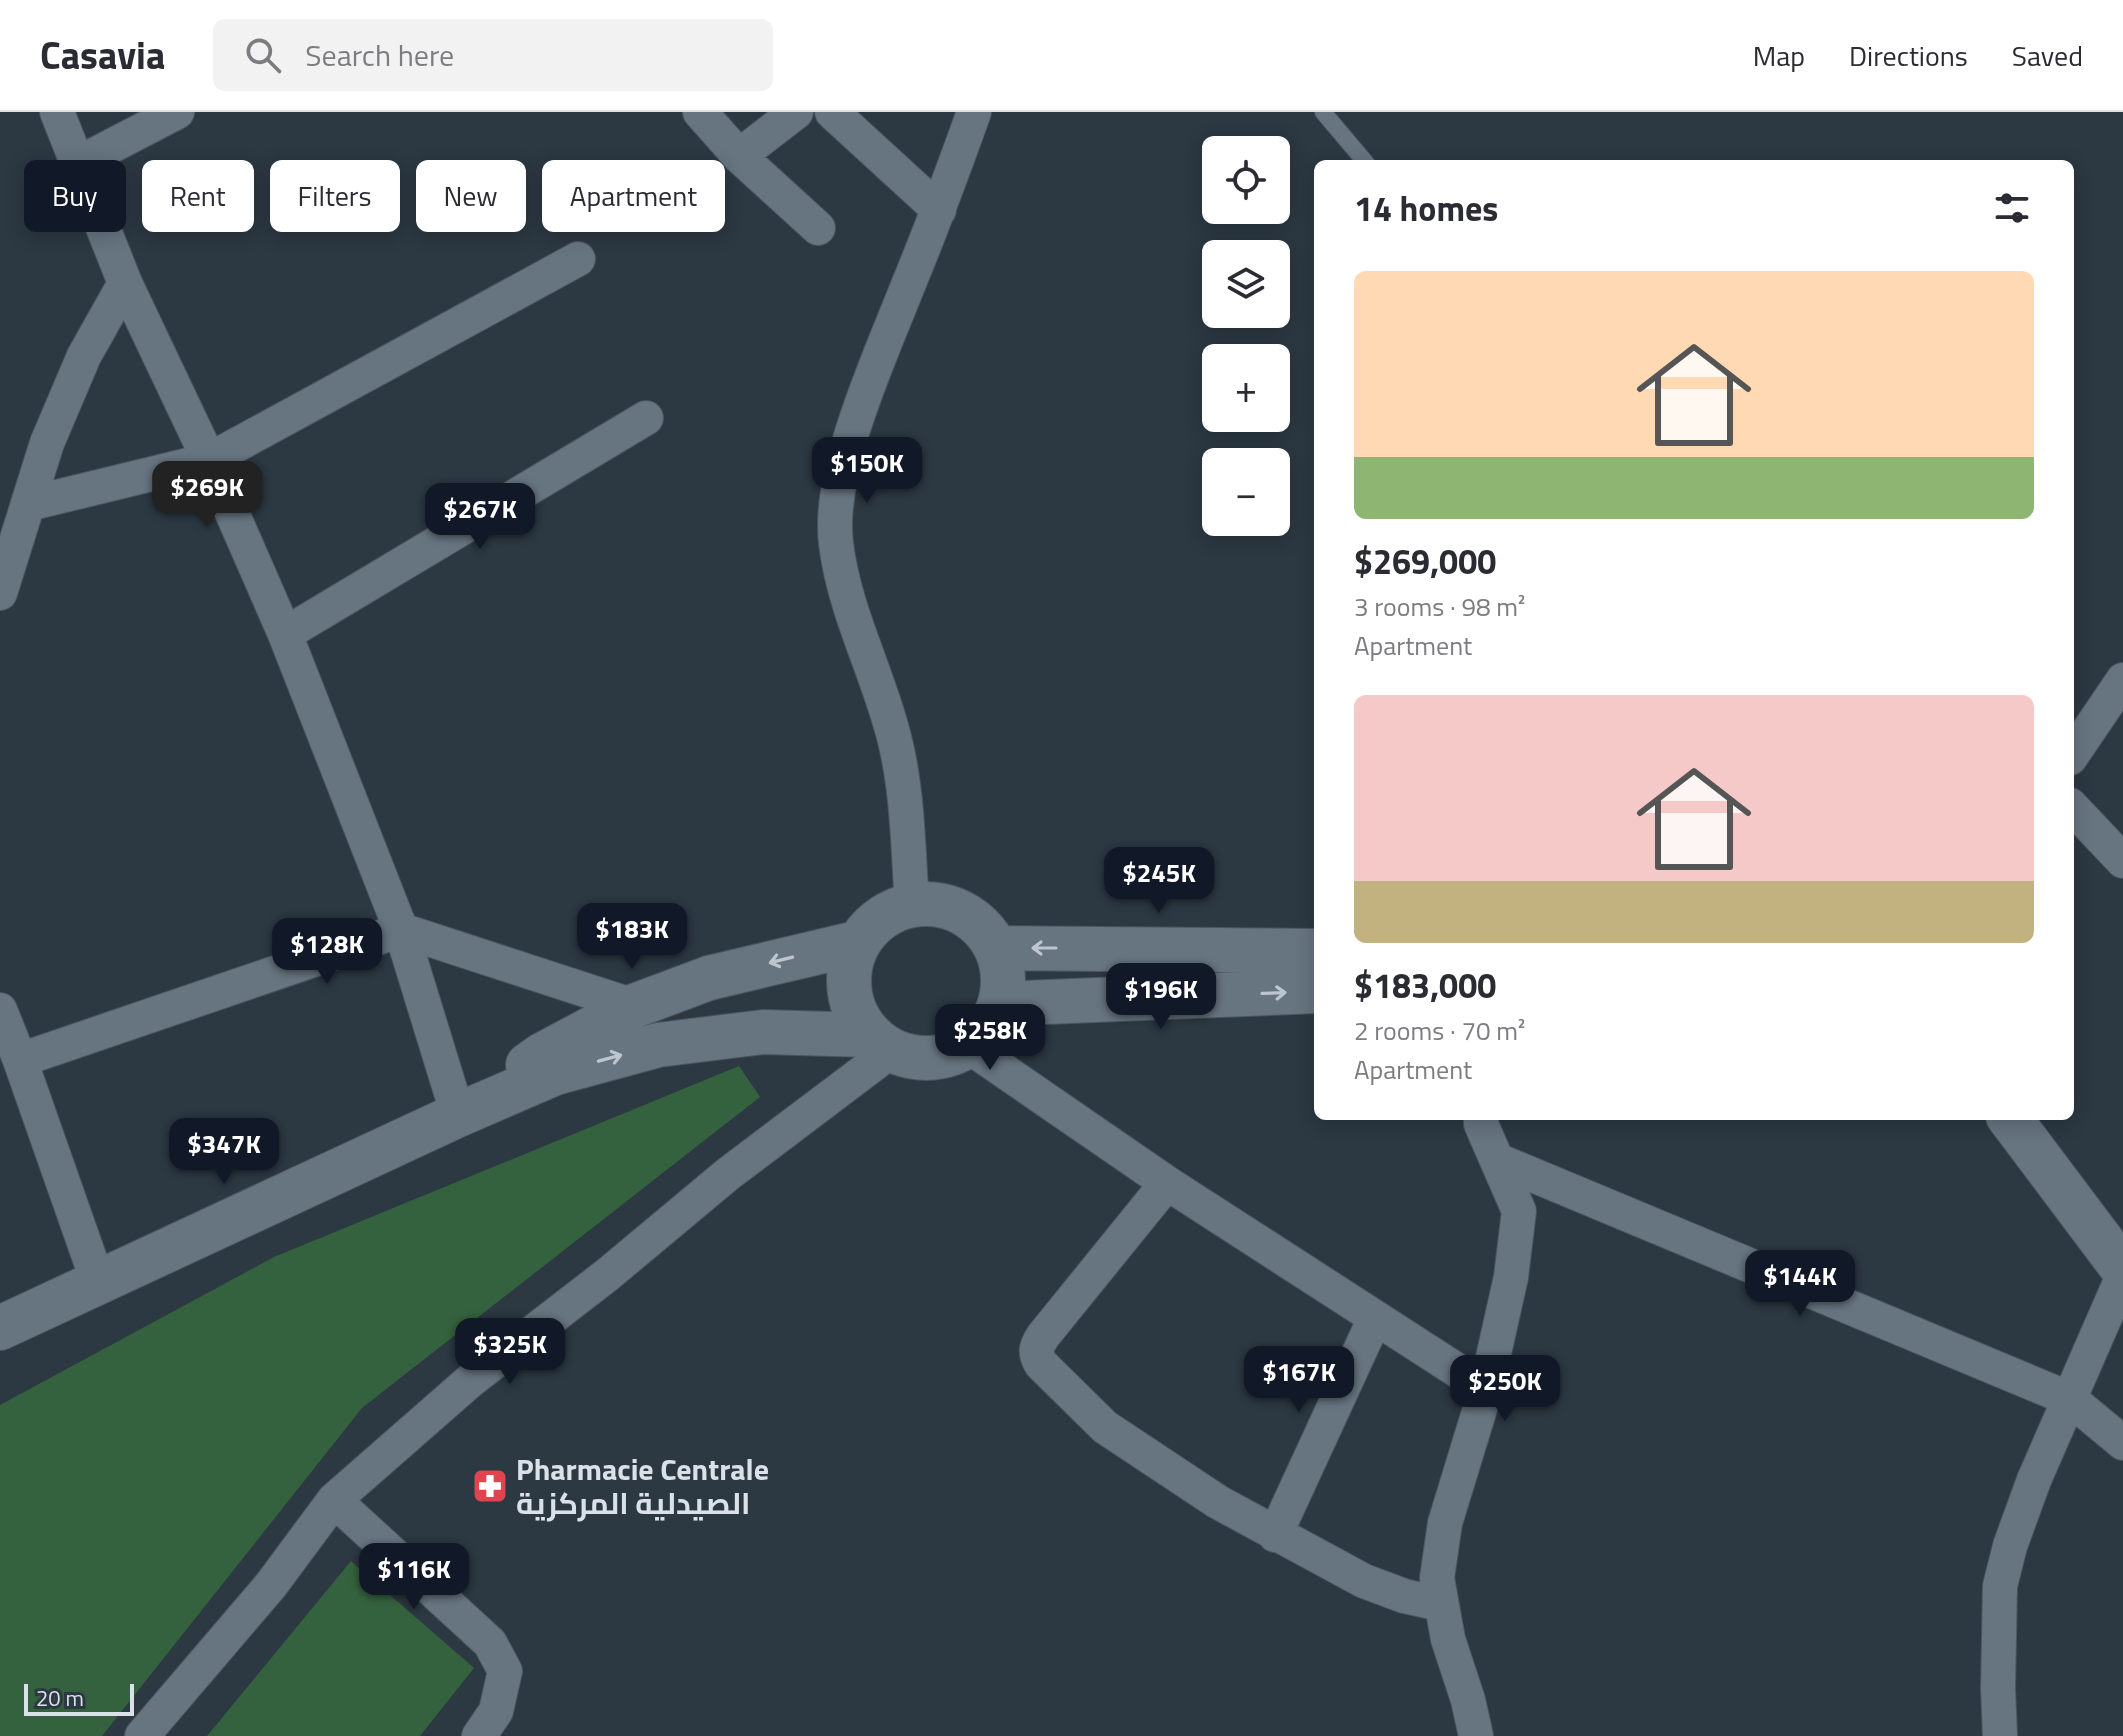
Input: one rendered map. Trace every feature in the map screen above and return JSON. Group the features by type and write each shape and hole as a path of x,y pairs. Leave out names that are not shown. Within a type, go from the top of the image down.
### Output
{"main road":[{"path":"6,1330 98,1282 555,1073 658,1045 763,1032 880,1043 930,1059 968,1046 988,1028 1000,1004 1004,976 997,948 976,921 946,905 912,904 880,917 857,943 847,974 851,1007 880,1043"},
{"path":"458,1115 542,1055 634,1006 709,978 857,943"},
{"path":"997,948 1314,951"},
{"path":"1000,1004 1314,991"},
{"path":"2011,1120 2123,1269"}],"street":[{"path":"57,112 75,160"},
{"path":"85,160 177,112"},
{"path":"700,112 739,156 818,228"},
{"path":"739,156 796,112"},
{"path":"832,112 939,210"},
{"path":"912,904 902,778 895,740 846,600 835,540 842,469 865,395 939,210 974,112"},
{"path":"104,232 285,634 401,930 458,1115"},
{"path":"28,504 209,460 578,259"},
{"path":"0,593 47,443 84,356 125,283"},
{"path":"285,634 646,418"},
{"path":"2074,752 2123,680"},
{"path":"2074,809 2123,861"},
{"path":"20,1060 401,930 634,1006"},
{"path":"0,1010 98,1282"},
{"path":"142,1736 271,1585 334,1500 471,1380 607,1275 880,1043"},
{"path":"968,1046 1167,1183 1486,1389"},
{"path":"1476,1736 1448,1639 1437,1578 1445,1523 1486,1389 1511,1277 1519,1211 1481,1120"},
{"path":"1497,1160 2070,1399 2123,1443"},
{"path":"1167,1183 1043,1336 1035,1354 1041,1364 1105,1427 1218,1502 1364,1581 1404,1596 1440,1604"},
{"path":"2000,1736 2000,1586 2010,1546 2034,1480 2123,1276"},
{"path":"1275,1535 1375,1318"},
{"path":"334,1500 490,1643 505,1671 496,1711 479,1736"}],"lane":[{"path":"1323,112 1364,160"}],"green space":[{"path":"739,1066 760,1097 362,1408 102,1736 0,1736 0,1405 274,1257"},
{"path":"351,1561 474,1668 420,1736 207,1736"}],"place":[{"name":"Pharmacie Centrale الصيدلية المركزية","path":"490,1486"}]}
